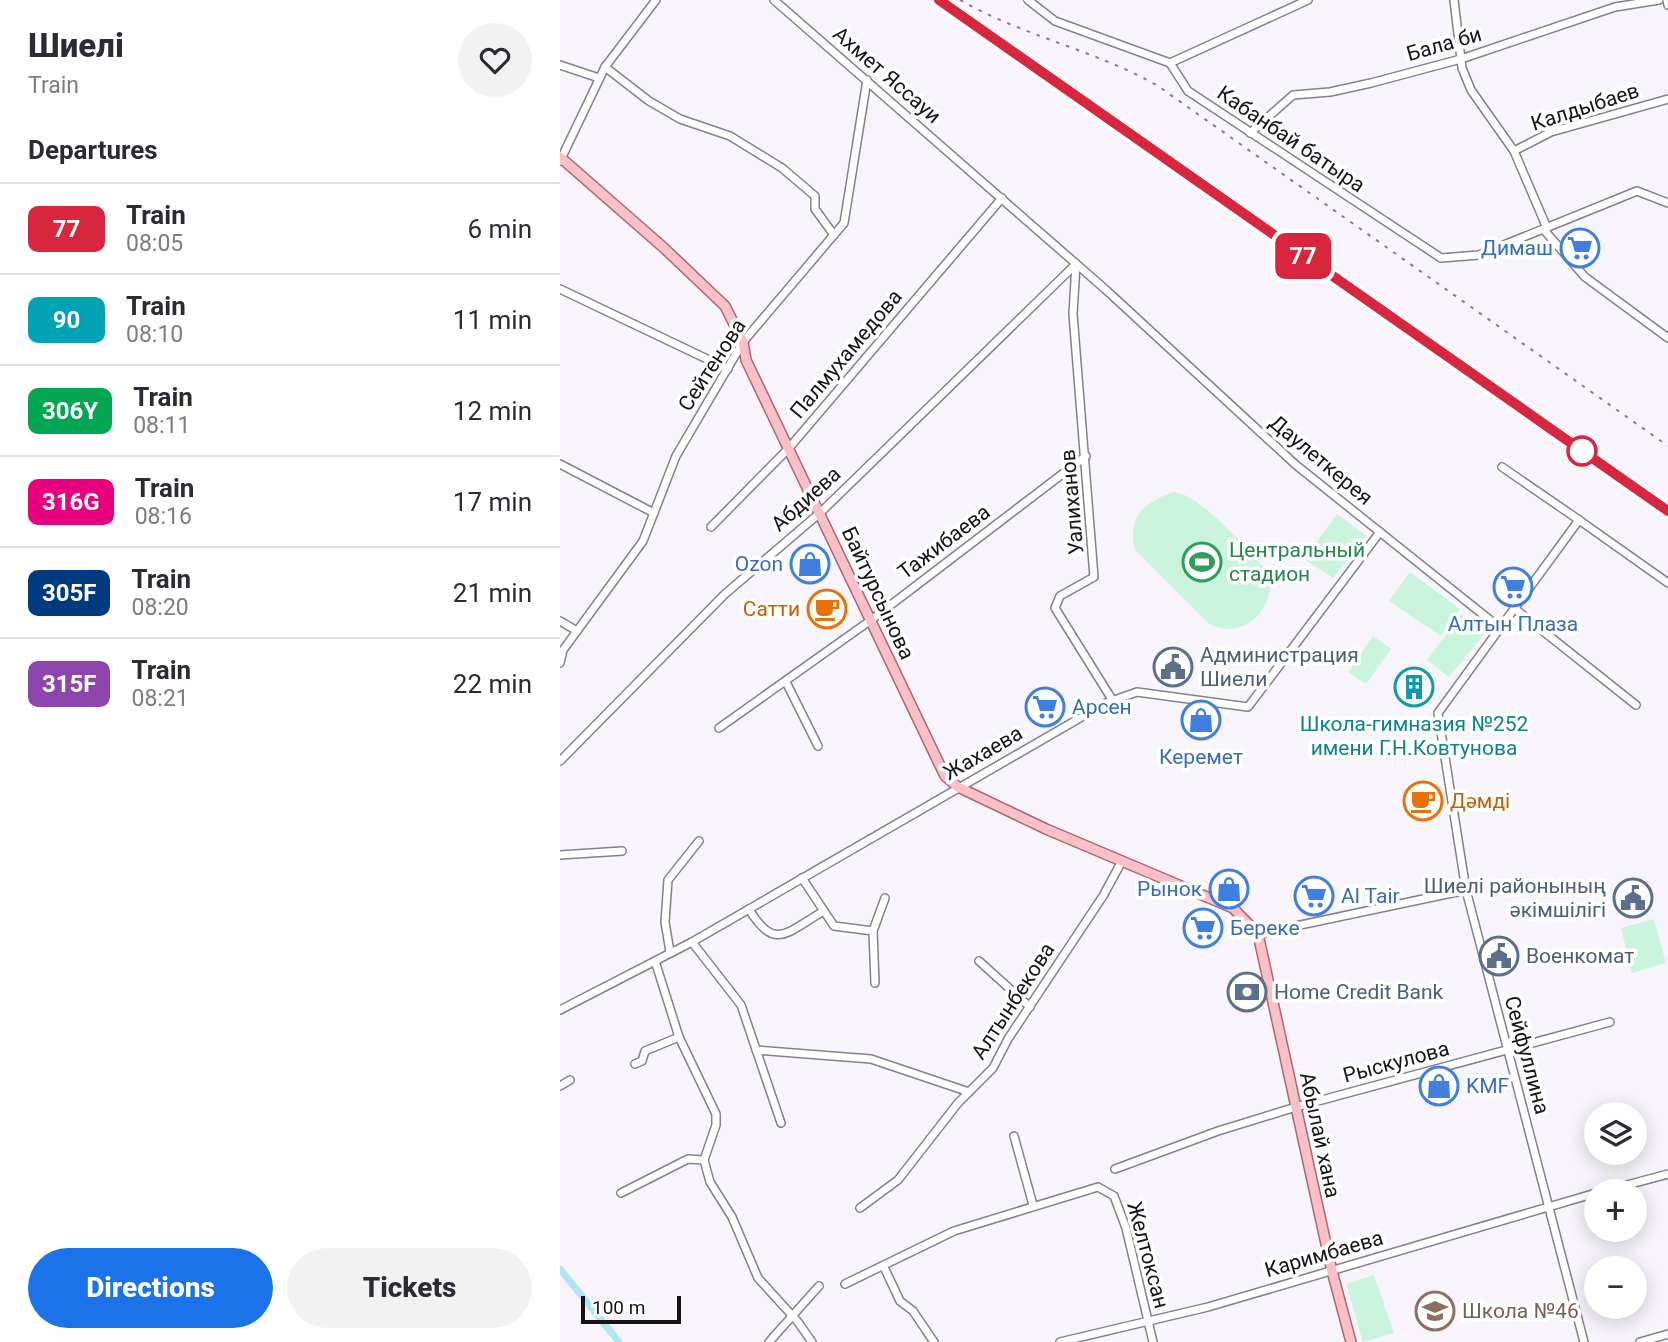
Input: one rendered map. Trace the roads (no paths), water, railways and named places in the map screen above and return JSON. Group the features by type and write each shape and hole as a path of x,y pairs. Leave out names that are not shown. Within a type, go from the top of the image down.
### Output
{"main road":[{"name":"Байтурсынова","path":"561,159 664,248 725,306 743,342 746,360 946,776 958,787"},
{"path":"958,787 1233,908 1258,934"},
{"name":"Абылай хана","path":"1258,934 1332,1271 1351,1342"}],"street":[{"path":"561,159 605,67 656,0"},
{"name":"Ахмет Яссауи","path":"774,0 946,149"},
{"path":"1028,0 1055,20 1170,63 1308,0"},
{"path":"1454,0 1461,59 1471,90 1514,151 1545,229 1585,277 1668,338"},
{"name":"Бала би","path":"1250,133 1293,95 1330,92 1461,59 1615,7 1659,0"},
{"name":"Кабанбай батыра","path":"1170,63 1188,91 1441,258 1479,255 1637,191 1668,203"},
{"path":"560,65 599,78"},
{"path":"605,67 680,119 730,136 782,168 815,196 815,209 834,235"},
{"name":"Сейтенова","path":"560,663 563,650 643,541 676,456 743,342 844,223 867,80"},
{"name":"Калдыбаев","path":"1514,151 1551,132 1668,99"},
{"name":"Даулеткерея","path":"946,149 1296,465 1500,628"},
{"name":"Палмухамедова","path":"711,527 789,448 1002,198"},
{"name":"Уалиханов","path":"1076,264 1073,314 1094,577 1060,596 1055,608 1112,701"},
{"name":"Абдиева","path":"560,761 725,594 821,512 1076,264"},
{"path":"560,289 728,369"},
{"name":"Тажибаева","path":"719,727 872,620 1086,456"},
{"path":"560,464 654,513"},
{"path":"1502,467 1668,583"},
{"path":"1500,628 1579,520"},
{"name":"Жахаева","path":"561,1006 692,943 958,787 1112,701 1137,692 1248,707 1380,532"},
{"path":"1514,608 1636,705"},
{"path":"560,621 577,631"},
{"name":"Сейфуллина","path":"1500,628 1438,713 1465,891 1584,1342"},
{"path":"786,682 818,747"},
{"path":"670,952 665,922 668,880 699,841"},
{"path":"560,855 622,850"},
{"name":"Алтынбекова","path":"860,1208 898,1180 969,1092 993,1068 1103,896 1122,861"},
{"path":"803,878 834,926 873,932"},
{"path":"1258,934 1465,891"},
{"path":"875,983 873,932 885,898"},
{"path":"749,909 768,935 780,936 824,911"},
{"path":"692,943 741,1005 781,1123"},
{"path":"655,961 679,1037 716,1114 716,1125 704,1160 710,1182 732,1217 758,1278 812,1342"},
{"path":"979,961 1030,1007"},
{"name":"Рыскулова","path":"1115,1169 1208,1134 1296,1107 1610,1022"},
{"path":"635,1064 642,1061 645,1051 679,1037"},
{"path":"756,1050 871,1059 969,1092"},
{"path":"560,1086 570,1080"},
{"path":"845,1284 954,1231 1032,1205 1014,1136"},
{"path":"621,1193 688,1159 704,1160"},
{"path":"1647,1180 1668,1174"},
{"name":"Желтоксан","path":"1032,1205 1098,1187 1114,1196 1126,1228 1153,1342"},
{"name":"Каримбаева","path":"1060,1342 1147,1319 1208,1307 1584,1196"},
{"path":"884,1267 900,1301 913,1311 934,1342"},
{"path":"769,1342 819,1286"},
{"path":"1640,1342 1668,1334"}],"waterway":[{"path":"560,1269 619,1342"}],"railway":[{"path":"939,0 1668,511"},
{"path":"960,0 1009,24 1109,62 1158,86 1668,446"}],"train":[{"name":"77","path":"939,0 1668,511"}],"place":[{"name":"Димаш","path":"1580,248"},
{"name":"Центральный стадион","path":"1202,562"},
{"name":"Ozon","path":"810,564"},
{"name":"Алтын Плаза","path":"1513,587"},
{"name":"Сатти","path":"827,609"},
{"name":"Администрация Шиели","path":"1173,667"},
{"name":"Школа-гимназия №252 имени Г.Н.Ковтунова","path":"1414,687"},
{"name":"Арсен","path":"1045,707"},
{"name":"Керемет","path":"1201,720"},
{"name":"Дәмді","path":"1423,801"},
{"name":"Рынок","path":"1229,889"},
{"name":"Al Tair","path":"1314,896"},
{"name":"Шиелі районының әкімшілігі","path":"1633,898"},
{"name":"Береке","path":"1203,928"},
{"name":"Военкомат","path":"1499,956"},
{"name":"Home Credit Bank","path":"1247,992"},
{"name":"KMF","path":"1439,1086"},
{"name":"Школа №46","path":"1435,1311"}]}
